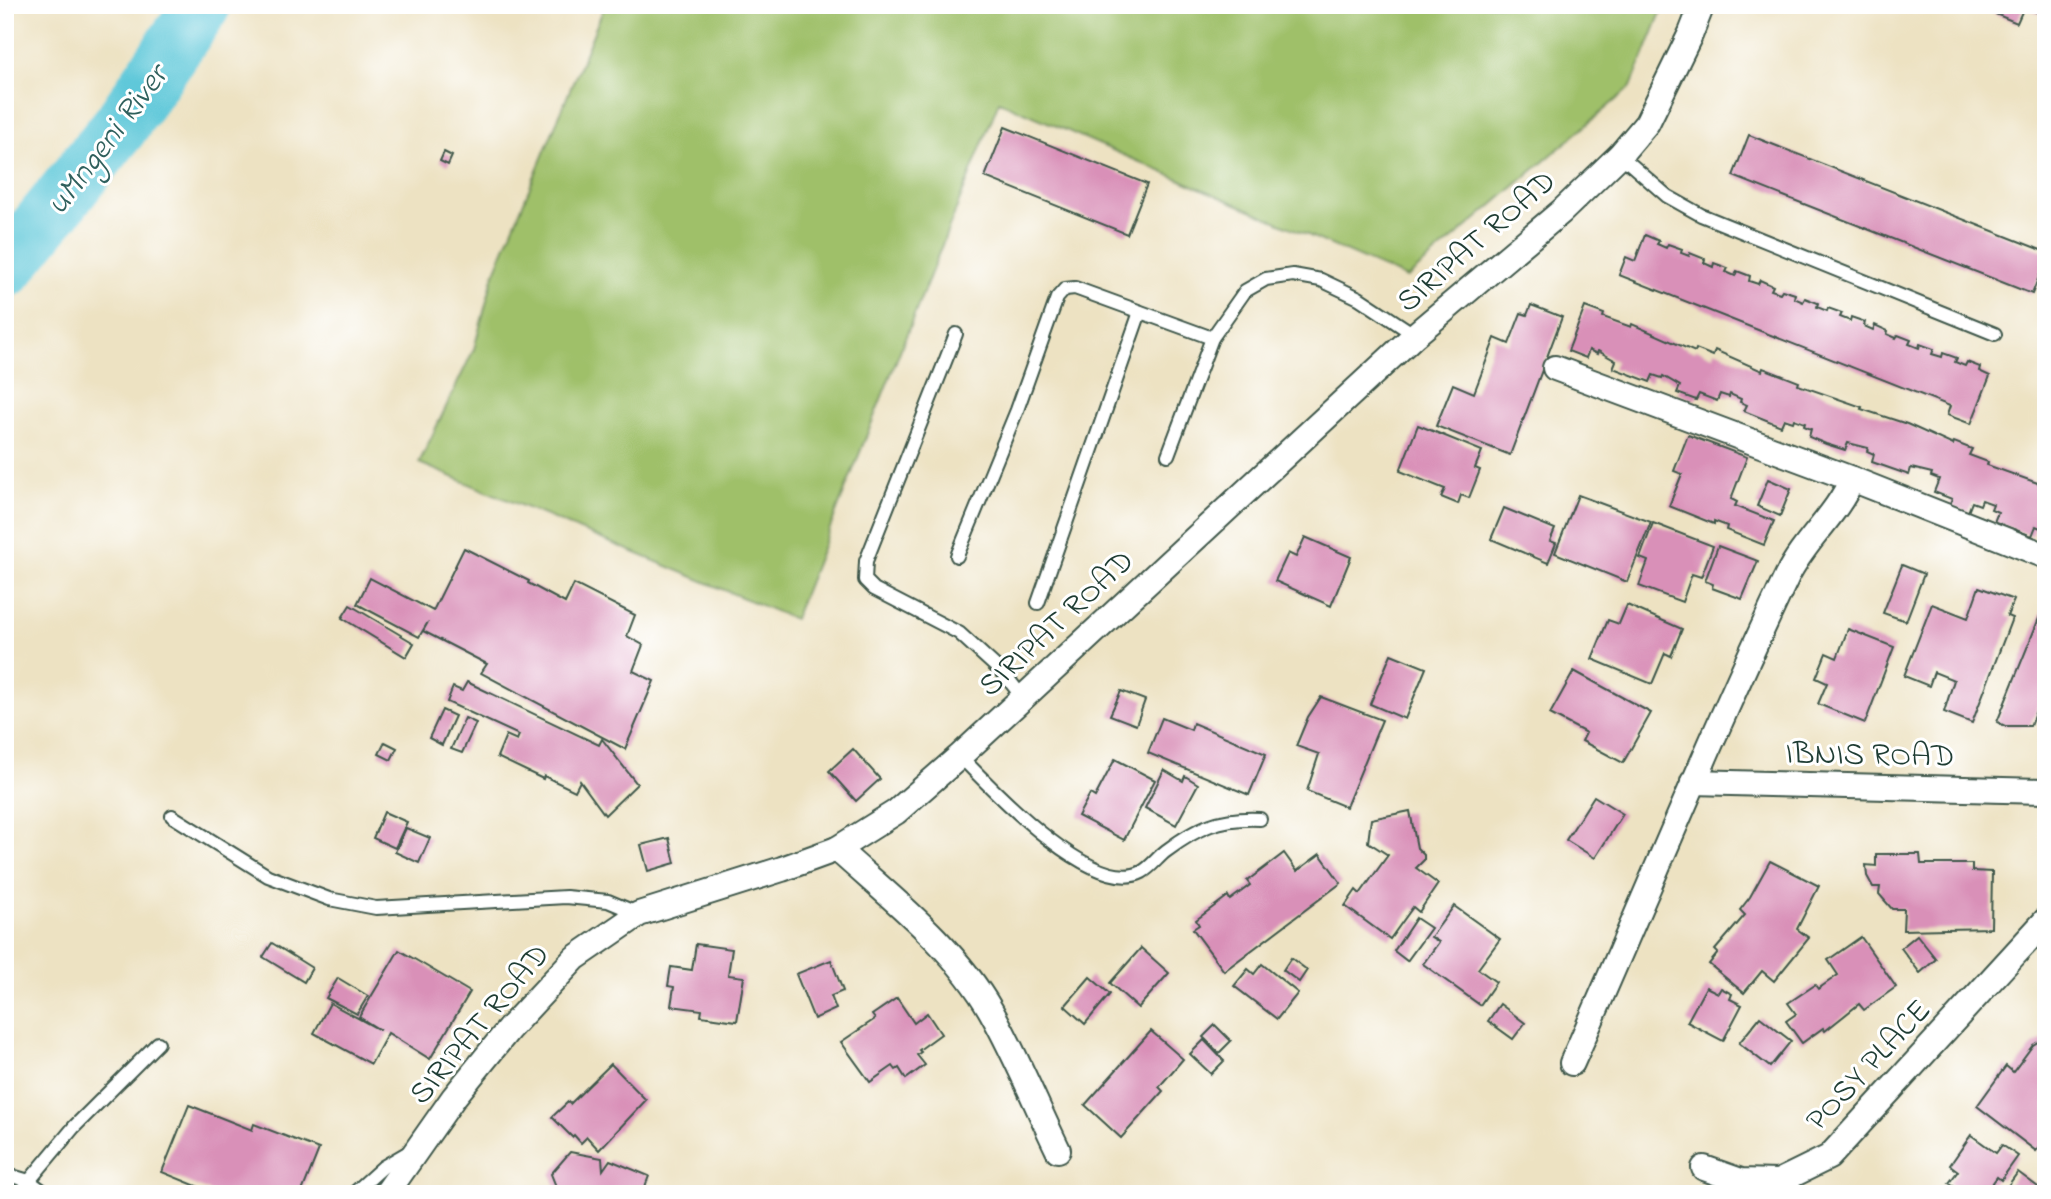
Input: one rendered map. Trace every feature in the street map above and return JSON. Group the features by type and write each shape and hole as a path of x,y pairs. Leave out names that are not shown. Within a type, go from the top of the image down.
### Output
{"street":[{"name":"SIRIPAT ROAD","path":"386,1194 454,1097 509,1029 575,958 639,914 837,849 896,812 960,755 1415,335 1561,212 1619,155 1647,123 1703,5"},
{"path":"1555,368 1852,479 2046,556"},
{"path":"1572,1063 1693,782 1789,572 1814,533 1846,493 1852,479"},
{"name":"IBNIS ROAD","path":"1693,782 2046,791"},
{"path":"837,849 919,923 968,976 991,1011 1058,1150"},
{"name":"POSY PLACE","path":"1704,1168 1738,1187 1778,1182 1829,1157 2046,920"}],"lane":[{"path":"1619,155 1667,196 1701,215 1995,334"},
{"path":"1168,455 1212,338 1244,291 1266,279 1293,275 1321,280 1359,299 1415,335"},
{"path":"957,556 1017,410 1057,298 1065,289 1075,288 1212,338"},
{"path":"1038,603 1140,312"},
{"path":"956,334 866,561 865,580 874,589 959,633 1005,675 1023,698"},
{"path":"960,755 1011,809 1074,857 1107,874 1130,877 1145,871 1184,839 1214,823 1235,818 1261,819"},
{"path":"172,816 268,876 329,899 376,908 566,897 608,901 639,914"},
{"path":"29,1181 74,1127 158,1043"},
{"path":"354,1194 383,1167 420,1146"},
{"path":"5,1174 29,1181 47,1194"}],"green space":[{"path":"605,5 1664,5 1631,87 1407,278 999,101 794,619 419,463 474,349 494,274"}],"building":[{"path":"1974,5 2046,5 2046,16 2024,7 2017,23"},
{"path":"1005,127 1147,184 1127,234 985,177"},
{"path":"1749,135 2046,252 2046,259 2032,294 1733,176"},
{"path":"444,152 452,156 448,165 440,161"},
{"path":"1645,235 1659,241 1657,244 1666,248 1668,244 1682,249 1681,253 1689,256 1690,253 1705,259 1704,263 1713,267 1714,263 1728,268 1726,272 1735,276 1737,271 1750,276 1749,281 1758,284 1760,280 1773,286 1771,290 1795,294 1794,298 1803,302 1805,298 1818,303 1817,307 1842,313 1840,317 1850,321 1851,317 1865,322 1864,326 1873,330 1875,325 1896,338 1898,335 1911,340 1909,344 1919,348 1920,344 1934,349 1932,354 1942,357 1943,353 1957,358 1955,362 1965,366 1967,362 1980,367 1979,371 1990,376 1971,424 1947,415 1950,406 1619,275 1626,257 1635,261"},
{"path":"1531,305 1562,317 1510,455 1436,426 1453,384 1474,393 1495,338 1509,344 1521,313 1527,315"},
{"path":"1585,307 1604,314 1603,317 1631,327 1632,324 1695,352 1696,349 1713,356 1715,350 1762,371 1763,368 1799,382 1798,385 1907,424 1953,445 1954,442 1972,449 1969,455 1988,462 1987,465 2046,486 2045,530 2036,526 2032,536 1994,522 1998,512 1991,509 1993,504 1982,500 1980,505 1972,502 1968,512 1950,505 1952,499 1934,492 1939,479 1931,476 1932,473 1911,468 1909,475 1872,462 1874,454 1867,451 1868,448 1848,443 1845,450 1826,444 1809,437 1811,429 1804,426 1805,423 1784,419 1781,426 1744,411 1747,405 1730,394 1729,397 1720,394 1717,401 1699,394 1696,400 1677,393 1680,386 1663,376 1653,375 1650,382 1613,368 1616,361 1598,351 1597,354 1589,350 1586,358 1568,351"},
{"path":"1418,425 1482,451 1475,468 1480,470 1469,498 1461,495 1458,504 1441,497 1445,489 1400,471"},
{"path":"1688,435 1747,457 1731,499 1737,502 1735,506 1774,521 1764,545 1726,530 1727,526 1714,521 1714,524 1669,506 1682,474 1674,471"},
{"path":"1768,479 1791,489 1780,516 1757,506"},
{"path":"1578,495 1651,522 1627,582 1555,553"},
{"path":"1504,508 1555,529 1550,541 1556,543 1548,563 1491,539"},
{"path":"1653,523 1713,546 1701,577 1692,574 1682,602 1639,586 1648,561 1640,558"},
{"path":"1305,537 1351,557 1331,606 1275,581 1288,553 1296,557"},
{"path":"1718,546 1758,561 1742,599 1712,588 1713,584 1705,581"},
{"path":"464,548 529,581 528,583 565,603 574,584 635,615 627,636 643,645 633,671 654,681 625,749 481,673 487,664 423,631 428,622 419,637 357,604 370,578 433,611"},
{"path":"1902,565 1924,574 1906,621 1883,613"},
{"path":"1979,587 2014,600 2007,616 2012,618 1972,723 1944,712 1954,680 1934,672 1929,686 1904,676 1932,604 1968,618"},
{"path":"2046,601 2046,696 2042,695 2030,726 2005,726 1997,722"},
{"path":"350,605 414,643 406,657 342,618"},
{"path":"1627,605 1682,629 1671,656 1665,653 1652,684 1592,659 1608,620 1619,624"},
{"path":"1848,629 1894,647 1865,723 1818,704 1827,683 1816,678 1826,653 1837,658"},
{"path":"1391,654 1426,668 1405,719 1370,704"},
{"path":"1574,671 1651,713 1623,763 1582,741 1586,733 1550,714"},
{"path":"467,682 599,745 602,739 637,784 605,815 580,781 575,791 497,757 506,735 517,740 519,735 447,702 453,687 462,691"},
{"path":"1121,691 1145,700 1136,725 1110,715"},
{"path":"1321,697 1382,720 1346,807 1307,791 1319,754 1296,746 1308,717"},
{"path":"442,710 455,716 442,745 429,738"},
{"path":"465,718 476,723 462,753 451,749"},
{"path":"1162,718 1191,730 1193,723 1266,754 1249,795 1148,753"},
{"path":"385,742 397,748 391,760 379,754"},
{"path":"853,749 880,779 856,801 829,771"},
{"path":"1115,759 1155,780 1124,840 1078,816 1090,794 1095,797"},
{"path":"1164,770 1183,781 1185,776 1198,784 1176,825 1145,808"},
{"path":"1594,796 1623,814 1595,858 1566,840"},
{"path":"1410,811 1417,848 1424,855 1424,860 1416,868 1438,884 1419,912 1413,907 1390,939 1345,906 1356,890 1360,894 1388,855 1368,842 1371,819"},
{"path":"384,812 407,822 395,848 373,838"},
{"path":"406,828 430,838 419,863 395,852"},
{"path":"669,838 675,863 648,871 641,845"},
{"path":"1284,853 1297,871 1320,854 1341,883 1224,971 1193,929 1199,925 1196,920 1228,896 1230,900 1250,885 1247,881"},
{"path":"1876,854 1920,854 1921,864 1972,864 1972,871 1992,872 1991,928 1903,930 1904,909 1892,909 1879,894 1880,887 1873,887 1867,876 1866,865 1876,866"},
{"path":"1770,861 1819,886 1797,929 1809,938 1774,981 1762,971 1744,993 1709,964 1718,953 1715,950 1745,915 1740,910"},
{"path":"1454,906 1500,939 1478,969 1496,982 1480,1005 1423,964 1439,942 1431,937"},
{"path":"1416,918 1431,928 1407,961 1394,951"},
{"path":"1917,935 1936,959 1920,973 1901,948"},
{"path":"1861,937 1896,987 1864,1010 1859,1004 1825,1031 1823,1028 1802,1043 1786,1021 1796,1014 1788,1003 1815,985 1818,989 1838,975 1828,960"},
{"path":"272,943 312,968 304,982 263,957"},
{"path":"696,944 732,949 728,975 744,977 737,1021 701,1016 702,1010 671,1006 674,987 668,986 671,967 692,970"},
{"path":"1141,948 1169,973 1138,1008 1110,983"},
{"path":"399,950 470,992 430,1059 388,1033 371,1064 314,1033 330,1003 380,1030 359,1017"},
{"path":"1291,958 1307,970 1299,982 1283,970"},
{"path":"831,960 843,991 831,996 836,1009 814,1019 796,974"},
{"path":"1262,964 1298,993 1277,1019 1234,986 1248,969 1254,974"},
{"path":"1090,977 1110,994 1085,1024 1065,1006"},
{"path":"338,978 368,996 357,1014 326,998"},
{"path":"1706,987 1718,993 1721,988 1732,994 1730,999 1742,1005 1723,1041 1687,1022"},
{"path":"897,998 914,1023 927,1013 941,1034 919,1050 921,1052 917,1055 925,1065 906,1079 899,1068 896,1070 893,1066 870,1082 841,1042 875,1019 872,1015"},
{"path":"1500,1004 1525,1023 1513,1039 1488,1021"},
{"path":"1760,1017 1791,1041 1770,1067 1739,1043"},
{"path":"1215,1025 1231,1041 1219,1053 1203,1037"},
{"path":"1151,1031 1183,1059 1159,1087 1163,1091 1121,1138 1085,1105"},
{"path":"2046,1037 2046,1148 2041,1145 2036,1151 1977,1106 2006,1066 2013,1072 2033,1045"},
{"path":"1204,1040 1224,1061 1211,1074 1190,1054"},
{"path":"611,1064 646,1100 599,1150 587,1137 581,1143 574,1135 572,1137 552,1117 568,1102 570,1104"},
{"path":"189,1105 252,1130 254,1124 319,1149 301,1194 216,1194 162,1172"},
{"path":"1971,1135 1996,1153 2002,1145 2018,1156 2001,1180 1997,1177 1992,1184 1999,1189 1996,1194 1964,1194 1949,1183 1958,1171 1950,1165"},
{"path":"570,1152 602,1158 603,1170 610,1160 649,1176 645,1194 559,1194 551,1174"},
{"path":"2018,1172 2046,1193 2046,1194 2002,1194"}],"waterway":[{"name":"uMngeni River","path":"5,269 120,126 202,5"}]}
